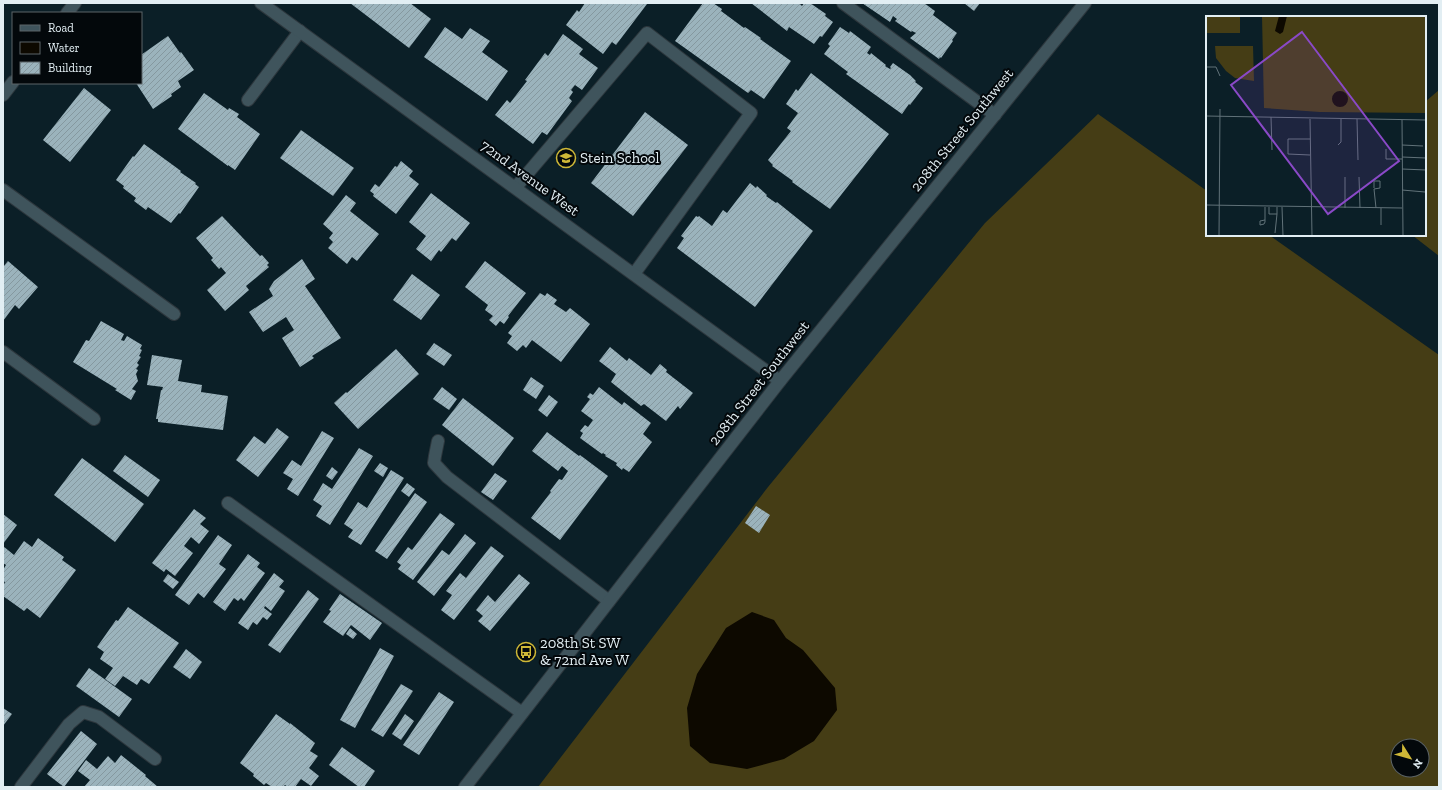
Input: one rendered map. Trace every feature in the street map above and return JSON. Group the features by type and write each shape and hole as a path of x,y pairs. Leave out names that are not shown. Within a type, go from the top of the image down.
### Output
{"street":[{"path":"68,12 75,3"},
{"name":"72nd Avenue West","path":"261,3 516,187 780,381"},
{"path":"843,3 995,115"},
{"name":"208th Street Southwest","path":"465,787 780,381 1085,3"},
{"path":"248,100 300,31"},
{"path":"516,187 647,33 752,113 634,274"},
{"path":"3,95 12,83"},
{"path":"3,190 174,314"},
{"path":"3,352 94,419"},
{"path":"438,441 434,463 447,478 609,601"},
{"path":"228,503 522,713"},
{"path":"21,787 68,724 83,712 98,717 155,759"}],"shaded area":[{"path":"1439,90 1439,256 1413,236 1426,236 1426,101"},
{"path":"1098,114 1206,190 1206,236 1270,236 1439,355 1439,787 538,787 768,487 985,223"}],"water":[{"path":"752,612 774,620 786,638 803,650 835,688 837,710 814,741 784,759 747,769 710,763 690,746 687,708 697,674 726,628"}],"building":[{"path":"350,3 410,3 431,19 409,48"},
{"path":"585,3 647,4 616,45 612,42 603,54 566,25 577,10 579,12"},
{"path":"703,3 713,3 722,9 721,11 744,28 745,27 761,38 760,39 791,61 764,99 751,90 748,93 675,41"},
{"path":"751,3 799,3 802,6 804,3 810,3 826,14 825,16 833,22 822,37 820,36 814,44 789,27 787,31"},
{"path":"862,3 924,3 935,11 933,15 957,33 952,40 953,41 939,59 910,38 916,33 911,32 895,21 897,19 893,16 890,22"},
{"path":"964,3 980,3 974,11"},
{"path":"445,27 462,39 470,28 490,41 482,52 508,71 487,101 424,57"},
{"path":"840,27 849,33 850,31 871,47 867,53 870,55 871,53 890,69 893,63 910,75 916,81 915,82 923,88 902,114 846,74 848,72 824,54 830,46 828,44"},
{"path":"563,34 583,49 579,54 598,68 582,90 575,85 571,90 573,92 569,98 572,101 547,135 542,132 533,144 495,115 507,100 510,103 527,81 525,80 545,53 548,56"},
{"path":"168,36 194,70 178,81 181,87 171,94 172,96 153,109 137,84 142,84 142,54"},
{"path":"811,73 889,134 830,209 792,182 793,181 772,166 773,165 768,160 791,131 787,128 798,113 786,104 796,89 798,91"},
{"path":"84,88 111,110 70,162 43,140"},
{"path":"204,93 228,110 229,108 239,114 237,117 260,134 235,170 178,129"},
{"path":"645,112 688,145 633,216 591,183"},
{"path":"301,130 354,168 333,196 280,158"},
{"path":"144,144 181,171 180,172 196,183 195,184 199,187 180,214 179,213 171,223 148,207 146,210 134,201 136,198 123,188 124,186 116,180 133,156 134,157"},
{"path":"401,161 413,171 409,176 419,184 396,214 373,196 374,194 370,191 375,184 379,187 395,166 397,167"},
{"path":"750,183 756,188 757,186 767,195 766,196 776,203 777,202 813,231 755,307 677,248 684,238 681,236 696,216 699,216 712,226 723,210 727,213"},
{"path":"431,193 470,223 456,241 452,238 441,252 439,250 431,261 416,249 426,236 409,222"},
{"path":"346,195 356,203 350,211 379,234 357,261 352,257 347,264 328,248 333,242 329,238 333,233 323,224"},
{"path":"222,216 260,256 262,255 269,263 267,265 269,267 246,286 249,290 225,311 207,290 226,273 221,267 219,269 211,260 213,258 196,238"},
{"path":"302,259 315,279 305,286 341,338 312,356 314,358 300,367 282,338 294,330 286,317 263,332 249,312 273,296 269,289 274,281"},
{"path":"8,261 38,287 19,309 15,305 3,321 3,267"},
{"path":"485,261 526,293 508,316 509,317 504,324 500,321 496,326 489,320 493,316 485,310 488,305 465,287"},
{"path":"412,274 440,295 421,320 393,300"},
{"path":"540,293 545,296 547,293 557,300 554,304 566,312 570,308 590,324 561,362 532,340 526,348 523,345 517,351 507,343 512,336 508,333"},
{"path":"101,321 124,334 121,340 124,341 127,336 142,345 140,349 142,350 139,356 141,357 137,363 139,365 136,369 138,370 136,374 138,381 132,389 136,391 131,400 115,390 117,389 73,362 86,340 89,341"},
{"path":"434,343 452,355 444,366 426,354"},
{"path":"610,347 627,361 629,358 651,375 660,364 667,370 666,372 693,393 680,409 678,406 666,421 644,404 641,406 611,382 616,374 599,361"},
{"path":"396,349 419,374 358,429 334,403"},
{"path":"152,355 182,360 178,381 202,385 201,392 228,396 223,430 158,422 158,419 156,419 161,390 163,387 147,385"},
{"path":"531,377 544,386 536,399 523,390"},
{"path":"442,387 457,399 449,410 433,399"},
{"path":"599,387 622,405 624,402 651,423 643,434 652,442 629,472 623,468 622,470 616,465 617,463 580,438 583,433 580,431 585,425 588,427 593,420 581,411 590,399 587,397 590,393 593,395"},
{"path":"549,395 558,402 547,417 538,410"},
{"path":"463,398 514,438 493,466 442,425"},
{"path":"277,428 289,437 258,477 236,460 254,436 265,444"},
{"path":"322,431 334,438 298,496 287,489 293,479 283,473 292,460 301,466"},
{"path":"547,432 608,476 560,540 531,518 559,479 562,480 568,471 562,466 558,471 532,451"},
{"path":"359,448 373,456 330,525 316,516 322,506 313,500 323,483 332,489"},
{"path":"125,455 160,480 148,497 113,471"},
{"path":"82,458 144,504 115,542 54,495"},
{"path":"380,463 388,468 383,477 374,471"},
{"path":"332,467 338,472 332,480 326,476"},
{"path":"391,470 404,478 361,545 348,537 353,530 344,524 358,502 367,508"},
{"path":"495,473 507,481 493,500 481,492"},
{"path":"407,483 415,489 409,497 401,491"},
{"path":"415,493 427,502 387,559 375,551"},
{"path":"756,506 770,515 759,533 745,523"},
{"path":"194,509 206,518 200,524 209,531 199,544 191,537 184,546 193,553 175,576 166,569 164,572 152,563"},
{"path":"440,513 455,524 413,580 398,569 401,565 397,562 408,547 412,550"},
{"path":"3,514 17,525 3,544"},
{"path":"465,534 476,543 434,596 417,582 442,550 449,555"},
{"path":"218,535 232,545 219,564 226,569 204,598 198,593 189,605 175,595"},
{"path":"38,538 64,557 62,560 76,570 40,618 27,608 24,611 3,596 3,586 5,582 3,581 3,570 6,565 3,563 3,546 14,555 24,541 32,547"},
{"path":"491,546 504,556 454,620 441,610 452,595 446,591 460,573 466,578"},
{"path":"248,554 260,563 257,567 265,573 244,601 241,598 238,601 234,598 225,611 213,602"},
{"path":"274,573 284,581 279,587 285,591 271,611 265,606 264,608 272,614 267,620 263,617 257,625 253,622 248,630 238,623"},
{"path":"168,574 179,582 173,589 163,581"},
{"path":"519,574 530,583 490,631 478,621 483,616 476,610 488,595 495,602"},
{"path":"308,590 319,599 280,653 268,645"},
{"path":"340,594 382,623 370,640 351,625 343,636 323,622"},
{"path":"128,607 179,643 149,684 141,679 137,685 123,676 115,686 105,679 113,668 100,659 104,652 97,647 116,620 118,621"},
{"path":"350,628 357,634 353,639 346,634"},
{"path":"380,648 394,656 355,728 340,720"},
{"path":"186,649 202,662 190,679 173,667"},
{"path":"89,668 132,699 119,717 76,686"},
{"path":"401,684 413,691 383,737 371,730"},
{"path":"439,692 454,702 419,755 403,745"},
{"path":"3,708 12,714 3,726"},
{"path":"276,714 315,743 310,751 318,756 309,768 319,776 311,786 301,779 295,787 288,787 285,785 283,787 272,787 266,783 264,785 253,776 254,774 240,763"},
{"path":"405,714 414,721 401,740 392,734"},
{"path":"81,731 97,744 64,787 47,774"},
{"path":"342,747 375,771 364,787 359,787 329,765"},
{"path":"121,755 146,775 145,776 158,787 84,787 90,780 78,771 86,760 97,769 108,756 115,763"}],"place":[{"name":"Stein School","path":"566,158"},
{"name":"208th St SW & 72nd Ave W","path":"526,652"}]}
